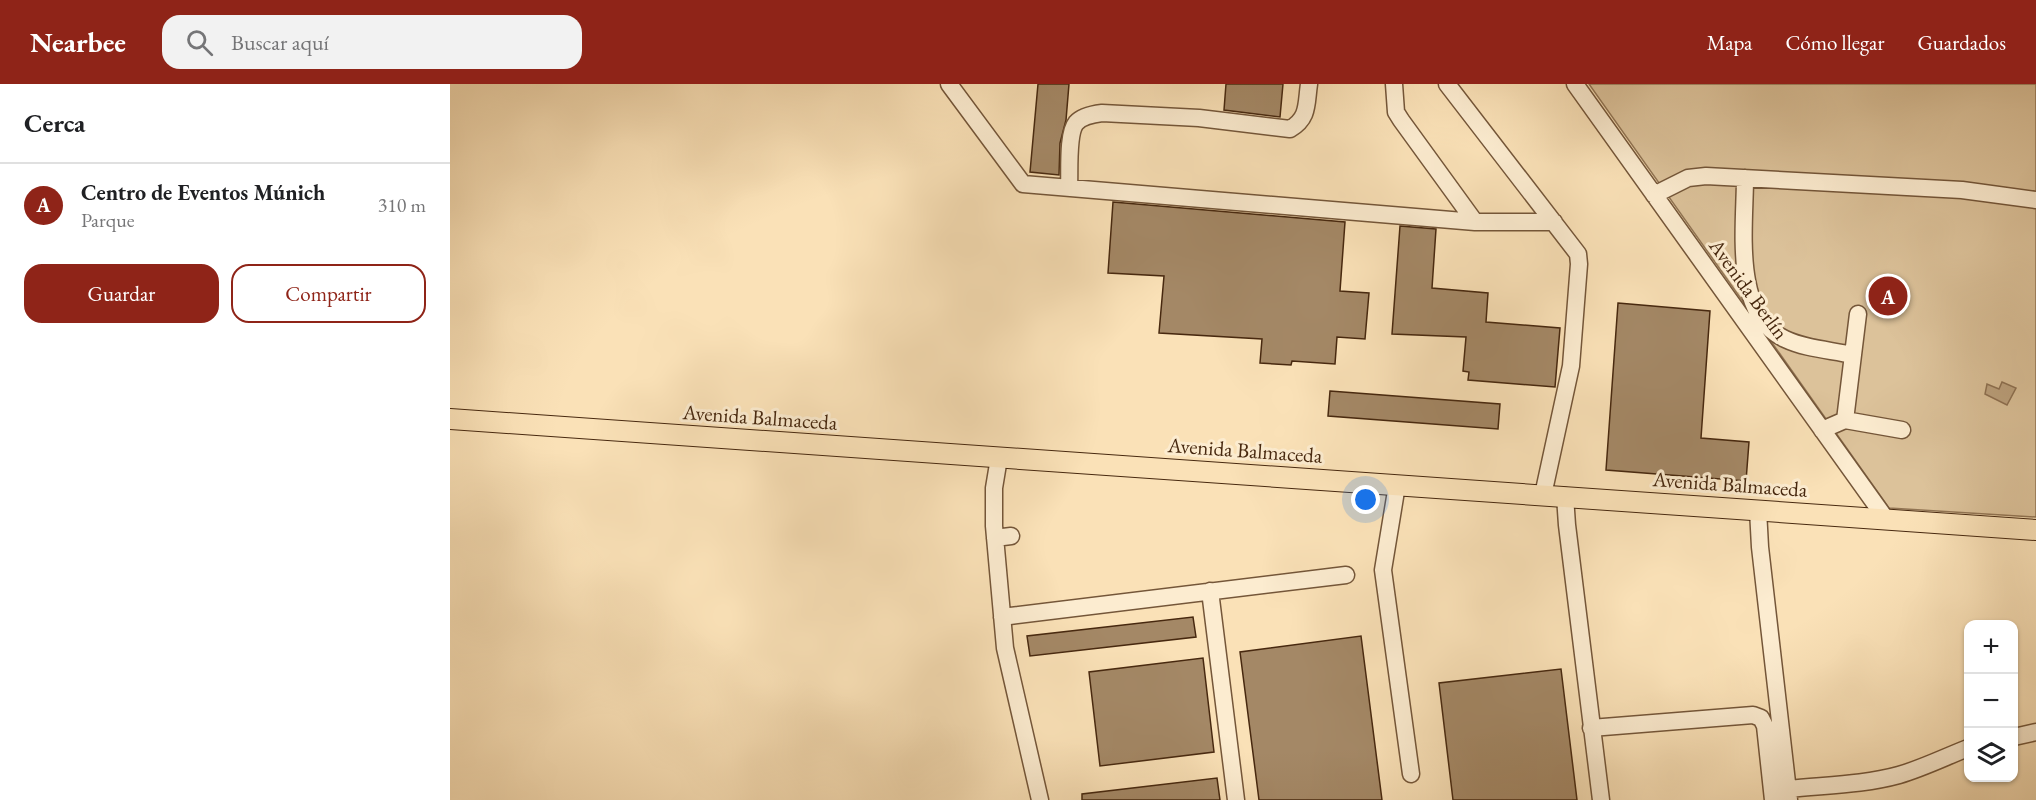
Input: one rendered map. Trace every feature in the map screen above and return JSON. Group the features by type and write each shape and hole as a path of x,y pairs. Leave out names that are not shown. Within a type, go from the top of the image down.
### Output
{"main road":[{"name":"Avenida Balmaceda","path":"450,419 2036,530"}],"street":[{"path":"949,84 1023,184 1475,222 1554,222"},
{"path":"1069,188 1071,133 1076,122 1088,116 1102,113 1199,118 1290,129 1300,123 1304,117 1309,84"},
{"path":"1394,84 1396,112 1475,222"},
{"path":"1447,84 1578,254 1571,366 1543,495"},
{"name":"Avenida Berlín","path":"1575,84 1886,519"},
{"path":"1654,195 1682,180 1696,176 1962,190 2036,200"},
{"path":"1745,178 1745,276 1753,304 1762,320 1774,333 1785,339 1853,355"},
{"path":"1845,420 1858,314"},
{"path":"1822,430 1845,420 1902,430"},
{"path":"999,458 994,488 1003,537 1002,617 1005,648 1040,800"},
{"path":"1397,484 1383,570 1411,774"},
{"path":"1565,496 1601,800"},
{"path":"1758,510 1761,559 1788,795 1896,776 1964,750"},
{"path":"1002,617 1346,575"},
{"path":"1210,591 1236,800"},
{"path":"1592,728 1753,715 1761,718 1765,726 1773,800"},
{"path":"2018,736 2036,732"}],"shaded area":[{"path":"1589,84 2036,84 2036,517 1889,508"},
{"path":"2002,382 2016,388 2007,405 1985,394 1987,384 1999,389"}],"building":[{"path":"1038,84 1069,84 1066,120 1060,143 1059,175 1030,172"},
{"path":"1226,84 1283,84 1280,117 1224,110"},
{"path":"1113,202 1345,222 1340,291 1369,293 1365,339 1337,337 1335,364 1292,361 1291,365 1260,363 1262,339 1159,333 1164,276 1108,273"},
{"path":"1400,226 1436,229 1432,288 1488,293 1486,322 1560,328 1555,387 1468,380 1469,372 1463,371 1466,337 1392,334"},
{"path":"1618,303 1710,311 1701,438 1749,442 1746,481 1606,470"},
{"path":"1330,391 1500,404 1498,429 1328,416"},
{"path":"1193,617 1196,637 1030,656 1027,636"},
{"path":"1361,636 1382,800 1259,800 1240,652"},
{"path":"1203,658 1214,752 1100,766 1089,672"},
{"path":"1561,669 1577,800 1453,800 1439,683"},
{"path":"1217,778 1220,800 1082,800 1082,794"}],"place":[{"name":"Centro de Eventos Múnich","path":"1888,296"}]}
